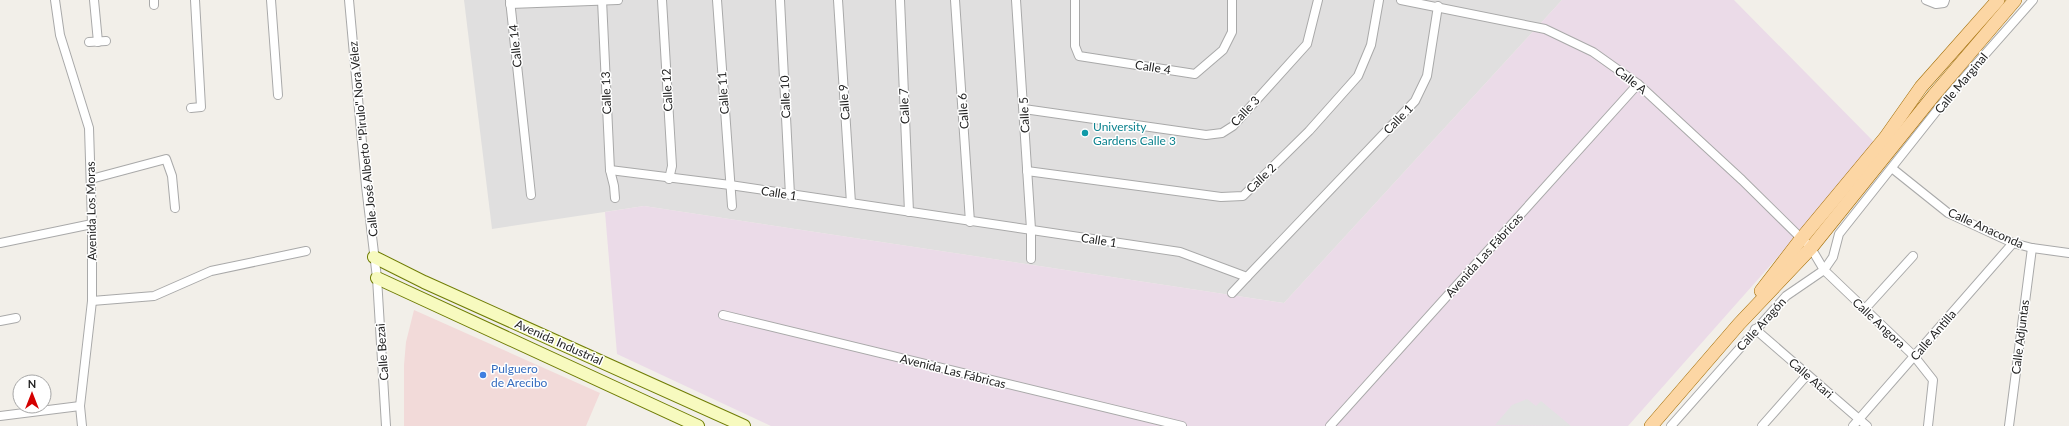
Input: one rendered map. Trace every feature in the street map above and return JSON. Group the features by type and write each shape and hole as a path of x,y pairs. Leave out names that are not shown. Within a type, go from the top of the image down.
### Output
{"main road":[{"path":"1739,324 1771,277 1885,138 1921,87 1998,0"},
{"path":"1651,426 1739,324 1811,248 1934,95 2015,0"}],"street":[{"name":"Avenida Los Moras","path":"55,0 63,49 89,128 92,224 92,301 80,406 82,426"},
{"path":"94,0 98,42"},
{"path":"191,108 201,107 195,0"},
{"path":"271,0 278,95"},
{"name":"Calle José Alberto \"Pirulo\" Nora Vélez","path":"349,0 376,278"},
{"name":"Calle 13","path":"602,0 610,170 615,198"},
{"name":"Calle 14","path":"531,194 510,2 618,0"},
{"name":"Calle 12","path":"662,0 672,166 669,179"},
{"name":"Calle 11","path":"717,0 732,206"},
{"name":"Calle 10","path":"780,0 790,194"},
{"name":"Calle 9","path":"838,0 851,203"},
{"name":"Calle 7","path":"900,0 909,212"},
{"name":"Calle 6","path":"955,0 970,222"},
{"name":"Calle 5","path":"1016,0 1031,229 1031,259"},
{"name":"Calle 4","path":"1075,0 1075,46 1079,56 1195,74 1223,50 1232,32 1232,0"},
{"name":"Calle 3","path":"1024,110 1206,135 1222,133 1233,126 1307,44 1318,0"},
{"name":"Calle 2","path":"1027,171 1221,197 1243,196 1309,131 1358,76 1372,45 1379,0"},
{"name":"Calle A","path":"1401,0 1438,6 1545,29 1593,52 1638,84 1742,180 1811,248"},
{"path":"1926,0 1936,4 1944,3 1945,0"},
{"name":"Calle Marginal","path":"1893,169 1950,94 2033,0"},
{"name":"Calle 1","path":"610,170 669,179 730,185 970,222 1031,229 1180,252 1247,277 1415,101 1427,76 1438,6"},
{"path":"89,42 106,41"},
{"name":"Avenida Las Fábricas","path":"1330,426 1638,84"},
{"path":"90,179 166,159 172,176 175,208"},
{"name":"Calle Anaconda","path":"1893,169 1948,213 2013,243 2032,248 2069,253"},
{"name":"Calle Aragón","path":"1671,426 1755,329 1786,296 1824,270 1833,256 1839,234 1893,169"},
{"path":"0,243 92,224"},
{"name":"Calle Antilla","path":"1853,426 2013,243"},
{"name":"Calle Angora","path":"1811,248 1824,270 1864,310 1914,356 1933,380 1928,426"},
{"name":"Calle Adjuntas","path":"2009,426 2032,248"},
{"path":"92,301 154,296 211,271 306,251"},
{"path":"1864,310 1913,256"},
{"name":"Avenida Industrial","path":"374,257 424,282 744,426"},
{"path":"1232,293 1247,277"},
{"name":"Avenida Industrial","path":"376,278 698,426"},
{"name":"Calle Bezai","path":"376,278 386,426"},
{"path":"417,297 424,282"},
{"name":"Avenida Las Fábricas","path":"723,315 1182,426"},
{"path":"0,321 16,318"},
{"name":"Calle Atari","path":"1755,329 1867,426"},
{"path":"614,388 623,371"},
{"path":"1762,426 1807,375"},
{"path":"0,416 80,406"}],"shaded area":[{"path":"464,0 1562,0 1284,303 644,206 492,229"},
{"path":"1562,0 1734,0 1877,145 1628,426 771,426 617,354 605,212 644,206 1284,303"},
{"name":"Pulguero de Arecibo","path":"414,310 600,393 586,426 404,426 404,365 406,342"},
{"path":"1527,399 1536,406 1541,401 1571,426 1495,425 1512,405"}],"place":[{"name":"University Gardens Calle 3","path":"1085,133"},
{"name":"Pulguero de Arecibo","path":"483,375"}]}
